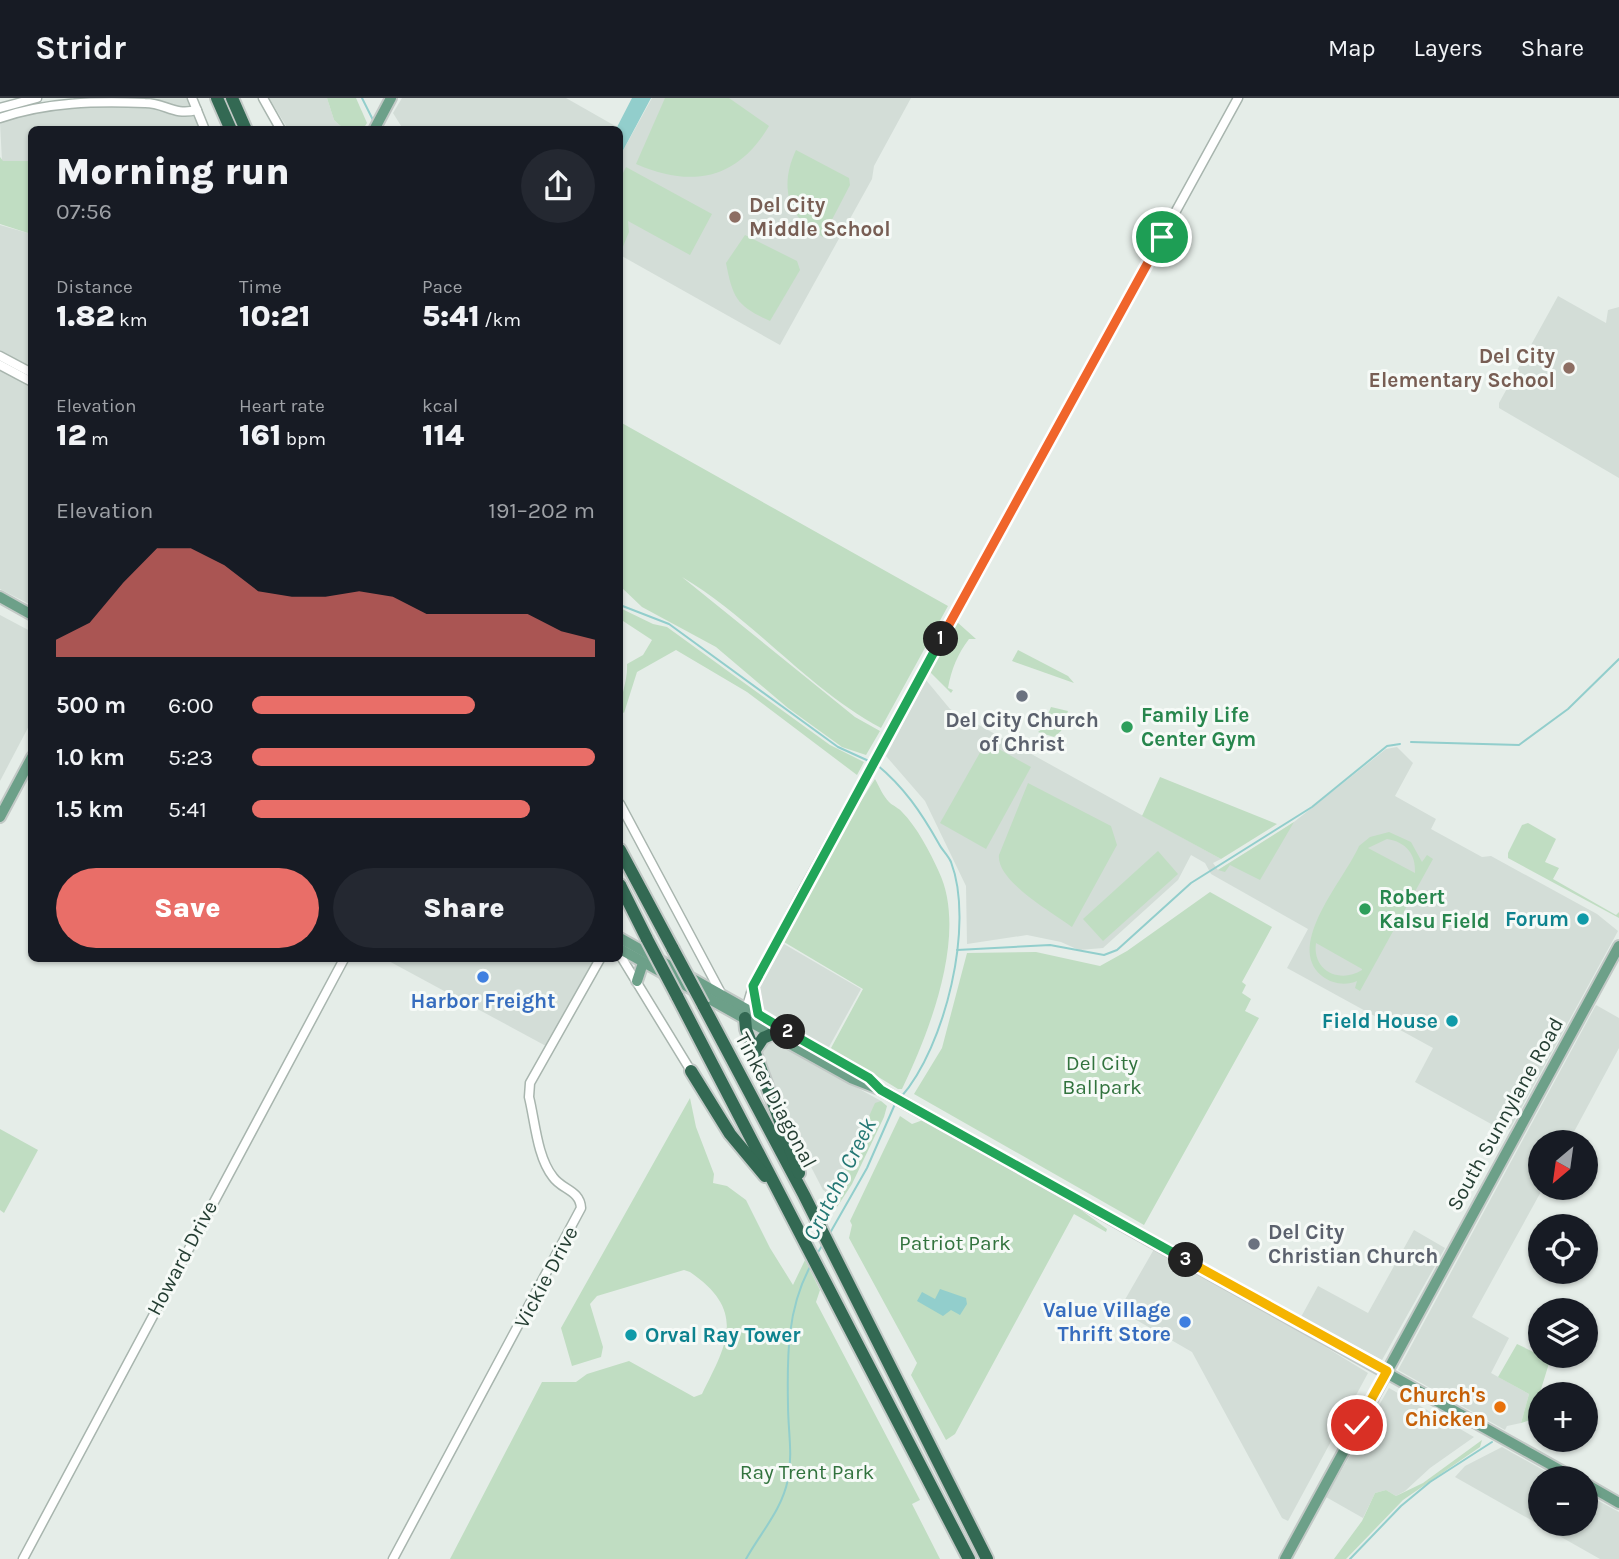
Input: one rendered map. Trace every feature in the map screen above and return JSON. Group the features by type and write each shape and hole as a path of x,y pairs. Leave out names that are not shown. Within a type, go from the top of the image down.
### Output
{"highway":[{"path":"217,98 229,126"},
{"path":"232,98 244,126"},
{"name":"Tinker Diagonal","path":"623,856 820,1226 986,1559"},
{"name":"Tinker Diagonal","path":"623,891 967,1559"},
{"path":"745,1013 754,1050 794,1154 804,1195"},
{"path":"754,1050 763,1038 772,1034"},
{"path":"691,1070 730,1134 777,1189"}],"main road":[{"path":"376,126 391,98"},
{"path":"0,597 28,613"},
{"path":"0,817 28,764"},
{"path":"623,940 722,994 772,1034 814,1052"},
{"name":"South Sunnylane Road","path":"1284,1559 1619,946"},
{"path":"623,951 727,1008 758,1014 814,1052 1553,1466"},
{"path":"637,981 643,962"},
{"path":"753,986 758,1014"},
{"path":"1598,1491 1619,1503"}],"street":[{"path":"0,108 37,98"},
{"path":"192,98 203,126"},
{"path":"263,98 279,126"},
{"path":"745,1013 753,986 860,785 1238,98"},
{"path":"0,118 42,105 149,103 181,113 197,110"},
{"path":"0,356 28,371"},
{"path":"0,365 28,380"},
{"name":"Tinker Diagonal","path":"623,810 727,1008"},
{"path":"623,960 691,1070"},
{"name":"Howard Drive","path":"23,1559 342,962"},
{"name":"Vickie Drive","path":"393,1559 581,1208 581,1201 558,1182 547,1166 529,1097 530,1083 598,962"}],"shaded area":[{"path":"90,98 187,98 199,126 28,126 28,161 2,161 0,123 48,108 91,107"},
{"path":"269,98 327,98 334,120 341,126 286,126"},
{"path":"402,98 566,98 615,126 401,126 393,113"},
{"name":"Del City Middle School","path":"652,98 911,98 874,166 872,179 780,345 623,257 623,151"},
{"path":"0,225 28,233 28,603 0,589"},
{"name":"Del City Elementary School","path":"1558,296 1606,323 1608,310 1619,307 1619,478 1499,408 1499,403"},
{"path":"0,615 28,630 28,728 0,781"},
{"path":"926,680 950,709 1221,859 1213,863 1218,870 1294,822 1386,749 1397,747 1413,763 1395,796 1436,819 1431,829 1482,857 1491,856 1597,914 1618,931 1510,1129 1502,1130 1415,1082 1433,1048 1287,968 1308,929 1211,874 1205,863 1191,855 1178,880 1103,948 1079,950 1061,942 1027,935 967,944 966,886 925,801 886,756"},
{"path":"784,944 861,989 829,1047 758,1005 757,994"},
{"path":"391,962 592,962 546,1046"},
{"path":"1596,1005 1619,1018 1619,1048 1575,1130 1528,1130"},
{"path":"766,1037 881,1101 833,1196 823,1190 794,1134 759,1050"},
{"path":"1528,1130 1528,1200 1536,1200 1472,1317 1509,1338 1491,1373 1528,1393 1521,1423 1507,1426 1505,1430 1398,1370"},
{"path":"1414,1230 1445,1248 1382,1360 1301,1317 1318,1286 1368,1313"},
{"path":"1157,1244 1368,1373 1288,1521 1282,1518 1192,1352 1119,1310"},
{"path":"1389,1388 1474,1437 1430,1468 1405,1491 1396,1496 1386,1490 1375,1493 1363,1518 1326,1497"},
{"path":"1502,1447 1536,1466 1528,1466 1528,1518 1455,1477 1465,1466"},
{"path":"1598,1501 1619,1512 1619,1559 1600,1559 1559,1536 1598,1536"}],"green space":[{"path":"327,98 356,98 367,123 365,126 341,126 334,120"},
{"path":"665,98 729,98 769,126 742,158 727,168 694,177 656,171 636,164"},
{"path":"796,150 849,178 850,185 823,237 801,220 790,200 788,176"},
{"path":"0,157 3,161 28,161 28,233 0,224"},
{"path":"626,167 712,214 690,255 628,221 629,232 623,247 623,173"},
{"path":"745,235 797,261 800,270 770,321 743,306 731,285 726,263"},
{"path":"623,424 948,606 881,728 829,694 733,613 682,577 855,717 880,731 866,755 842,747 788,708 716,647 642,607 623,589"},
{"path":"623,609 653,624 667,627 830,745 864,762 857,775 747,692 676,650 637,672 624,713 623,692 627,664 643,655 652,640 623,621"},
{"path":"957,622 976,639 969,639 958,656 949,681 948,688 953,690 951,693 930,672"},
{"path":"1018,650 1068,676 1074,683 1012,661"},
{"path":"1051,707 1068,711 1061,731 1054,737 1038,732 1042,729"},
{"path":"986,742 1031,767 986,849 940,823"},
{"path":"1160,777 1277,824 1221,859 1142,816"},
{"path":"875,779 887,800 901,811 923,840 939,872 947,896 949,923 942,982 924,1039 902,1089 831,1048 863,989 784,942 834,843"},
{"path":"1028,783 1111,826 1117,845 1072,927 1027,895 1006,875 1000,865 999,855"},
{"path":"1294,822 1260,880 1230,865 1225,872 1218,870"},
{"path":"1528,823 1556,839 1545,862 1559,868 1553,879 1616,915 1619,912 1619,918 1508,858 1522,825"},
{"name":"Robert Kalsu Field","path":"1389,832 1411,842 1422,862 1427,855 1433,859 1360,991 1355,988 1357,981 1339,983 1322,976 1312,963 1310,947 1313,930 1331,893 1359,846 1370,837","holes":["1387,839 1400,843 1408,850 1414,860 1415,873 1368,848","1316,943 1362,969 1362,970 1345,976 1329,972 1318,961"]},
{"path":"1158,851 1178,874 1103,941 1083,919"},
{"name":"Del City Ballpark","path":"1210,892 1272,927 1242,982 1246,985 1242,993 1251,999 1245,1011 1259,1018 1144,1225 914,1094 942,1048 967,953 1036,952 1100,966 1127,951"},
{"name":"Ray Trent Park","path":"690,1098 696,1127 714,1174 713,1183 727,1186 746,1200 770,1248 793,1285 805,1260 820,1290 816,1302 920,1500 912,1504 940,1559 450,1559 542,1382 576,1382 587,1374 629,1361 694,1397 702,1394 719,1359 727,1329 719,1300 708,1286 690,1272 684,1270 597,1296 590,1304 603,1347 601,1357 572,1366 561,1328"},
{"path":"881,1101 887,1106 884,1117 852,1184 835,1210 825,1191 833,1196 875,1103"},
{"name":"Patriot Park","path":"900,1116 912,1124 923,1120 1077,1207 1107,1229 1106,1232 1074,1214 955,1434 946,1440 911,1375 917,1363 849,1238 852,1225 850,1221"},
{"path":"0,1129 38,1150 4,1213 0,1210"},
{"path":"1517,1344 1528,1349 1528,1368 1548,1368 1543,1382 1528,1382 1528,1393 1498,1377"},
{"path":"1528,1398 1528,1421 1521,1423"},
{"path":"1482,1440 1480,1447 1403,1500 1346,1559 1334,1559 1362,1521 1375,1493 1386,1490 1396,1496 1423,1483"}],"water":[{"path":"632,98 651,98 623,150 623,126 618,126"},
{"path":"940,1289 966,1298 967,1304 960,1315 951,1310 943,1316 917,1301 922,1292 935,1299"}],"waterway":[{"name":"Crutcho Creek","path":"362,98 374,122"},
{"name":"Crutcho Creek","path":"623,606 669,624 838,747 871,762"},
{"path":"1411,742 1519,745 1568,709 1619,659"},
{"path":"957,950 1050,945 1104,955 1117,950 1191,883 1312,807 1387,746 1400,744"},
{"name":"Crutcho Creek","path":"876,764 903,791 926,821 951,862 958,888 960,918 951,984 931,1048 917,1075 901,1097"},
{"name":"Crutcho Creek","path":"830,1233 867,1168 895,1104"},
{"name":"Crutcho Creek","path":"817,1254 823,1244"},
{"name":"Crutcho Creek","path":"746,1559 776,1511 788,1479 790,1333 797,1298 811,1265"},
{"path":"1350,1559 1401,1506 1430,1482 1492,1442"}],"place":[{"name":"Del City Middle School","path":"735,217"},
{"name":"Del City Elementary School","path":"1569,368"},
{"name":"Del City Church of Christ","path":"1022,696"},
{"name":"Family Life Center Gym","path":"1127,727"},
{"name":"Robert Kalsu Field","path":"1365,909"},
{"name":"Forum","path":"1583,919"},
{"name":"Harbor Freight","path":"483,977"},
{"name":"Field House","path":"1452,1021"},
{"name":"Del City Christian Church","path":"1254,1244"},
{"name":"Value Village Thrift Store","path":"1185,1322"},
{"name":"Orval Ray Tower","path":"631,1335"},
{"name":"Church's Chicken","path":"1500,1407"}],"route":[{"path":"1162,237 802,892 753,986 754,998 758,1014 869,1078 881,1090 1387,1371 1357,1425"}]}
